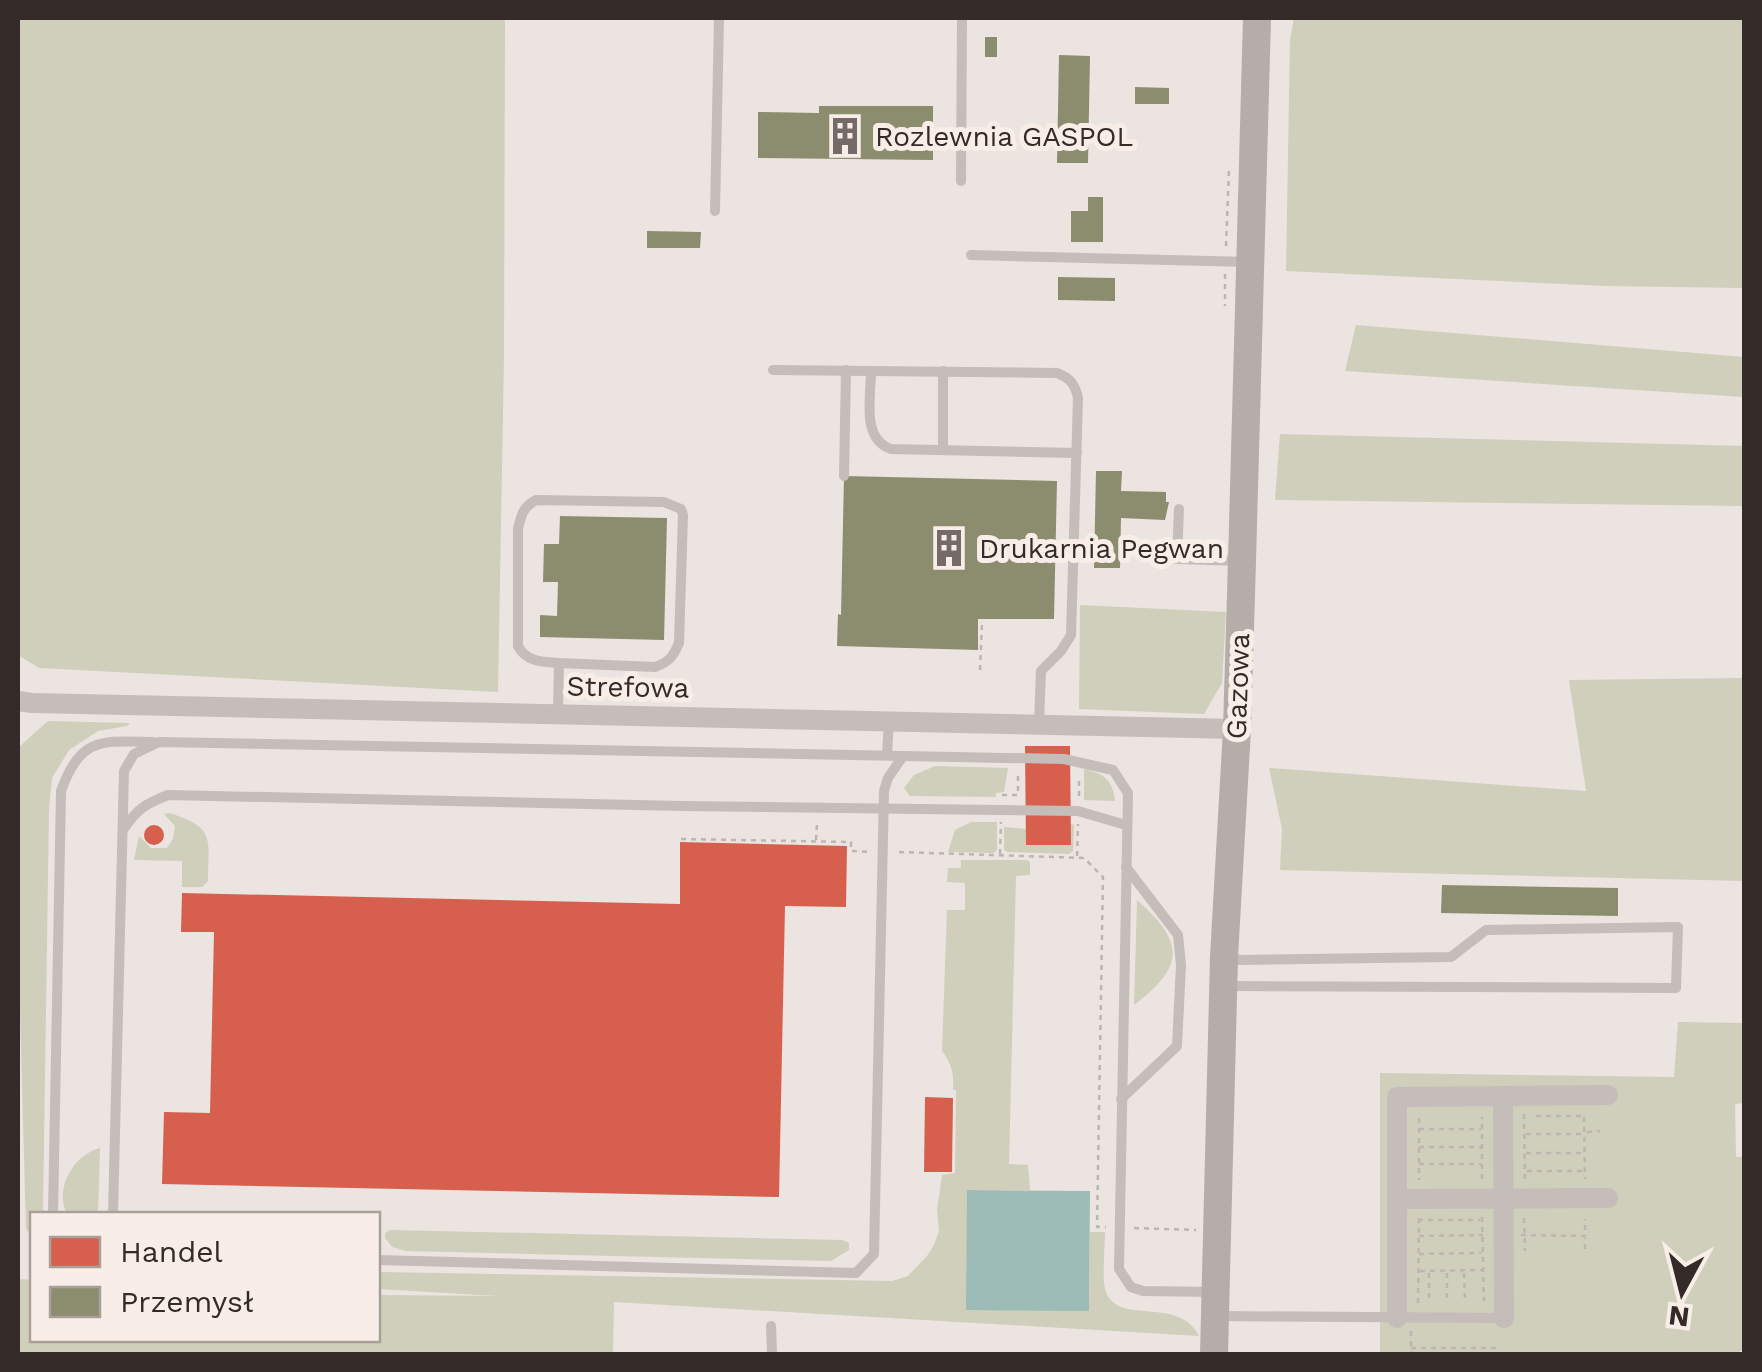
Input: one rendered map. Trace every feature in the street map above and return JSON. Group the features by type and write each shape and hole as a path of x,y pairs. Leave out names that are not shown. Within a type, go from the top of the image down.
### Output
{"street":[{"name":"Gazowa","path":"1214,1354 1257,18"},
{"name":"Strefowa","path":"18,701 1236,728"},
{"path":"1404,1318 1408,1272 1397,1221 1397,1097 1584,1106 1608,1095"},
{"path":"1504,1318 1494,1270 1514,1235 1502,1198 1502,1164 1517,1102"},
{"path":"1397,1198 1608,1198"}],"lane":[{"path":"715,211 719,18"},
{"path":"961,182 962,18"},
{"path":"971,255 1250,262"},
{"path":"772,370 1057,373 1076,386 1071,635 1040,671 1039,723"},
{"path":"844,476 846,370"},
{"path":"871,371 870,423 874,438 882,446 1076,454"},
{"path":"942,450 944,371"},
{"path":"536,500 664,502 681,508 678,643 668,662 655,668 559,663 531,659 518,646 518,529 526,505 536,500"},
{"path":"1179,509 1177,559 1242,561"},
{"path":"558,714 559,663"},
{"path":"888,755 889,720"},
{"path":"53,1212 61,791 68,770 83,752 104,741 1064,759 1113,770 1128,794 1119,1269 1131,1287 1215,1304 1404,1318 1504,1318"},
{"path":"114,1212 124,770 134,754 159,742"},
{"path":"380,1260 856,1273 874,1254 884,791 903,756"},
{"path":"122,831 145,804 168,795 884,810 1078,810 1126,825"},
{"path":"1121,1099 1177,1046 1180,965 1178,935 1126,867"},
{"path":"1224,957 1242,960 1451,956 1486,930 1678,927 1676,988 1224,986"},
{"path":"772,1326 772,1354"}],"path":[{"path":"980,670 982,624"},
{"path":"1077,857 1079,762"},
{"path":"681,839 851,842 851,851 1084,858 1104,876 1097,1227 1216,1230"},
{"path":"1524,1251 1514,1235 1525,1198 1524,1134 1517,1102 1584,1106 1586,1249"},
{"path":"1419,1129 1482,1129"},
{"path":"1524,1134 1600,1131"},
{"path":"1419,1147 1482,1147"},
{"path":"1525,1153 1585,1153"},
{"path":"1419,1164 1502,1164"},
{"path":"1525,1170 1585,1171"},
{"path":"1397,1221 1482,1220"},
{"path":"1420,1236 1586,1236"},
{"path":"1419,1254 1483,1253"},
{"path":"1418,1303 1408,1272 1494,1270 1484,1301"},
{"path":"1430,1271 1430,1302"},
{"path":"1464,1271 1464,1300"},
{"path":"1447,1272 1447,1301"},
{"path":"1404,1318 1411,1351 1500,1348"}],"green space":[{"path":"18,18 505,18 498,692 39,668 18,655"},
{"path":"1294,18 1744,18 1744,288 1606,286 1286,271 1290,40"},
{"path":"1356,325 1744,357 1744,397 1345,371"},
{"path":"1280,434 1744,446 1744,506 1275,500"},
{"path":"1080,605 1226,612 1222,683 1204,714 1079,709"},
{"path":"1744,678 1744,881 1280,870 1282,829 1269,768 1586,791 1569,680"},
{"path":"48,721 130,723 98,731 69,750 52,778 44,1212 30,1212 30,1234 26,1228 18,941 18,748"},
{"path":"935,766 1008,768 1004,792 996,793 996,797 910,796 904,788 914,775"},
{"path":"1084,769 1106,779 1115,801 1084,800"},
{"path":"164,814 195,823 206,836 208,881 202,887 182,887 182,861 134,860 139,836 151,848 167,848 175,826"},
{"path":"971,822 997,822 994,853 948,852 955,830"},
{"path":"1071,824 1073,851 1069,854 1004,850 1004,827 1026,829 1026,845"},
{"path":"961,860 1030,862 1030,875 1016,876 1009,1164 1028,1165 1030,1190 967,1190 1089,1311 1090,1232 1105,1232 1104,1284 1111,1300 1121,1307 1177,1316 1199,1336 614,1302 613,1354 18,1354 18,1279 30,1280 30,1342 380,1342 380,1295 497,1296 380,1289 380,1272 892,1281 908,1276 927,1256 939,1231 937,1210 942,1175 955,1173 956,1090 942,1051 947,910 965,910 965,883 947,882 948,868 961,868"},
{"path":"1137,900 1164,929 1173,954 1163,978 1134,1005"},
{"path":"1678,1022 1744,1023 1744,1103 1735,1104 1736,1157 1744,1157 1744,1351 1380,1354 1380,1073 1674,1077"},
{"path":"100,1148 98,1212 66,1212 63,1194 68,1174 90,1152"},
{"path":"390,1230 842,1240 849,1243 849,1250 831,1261 406,1251 392,1247 385,1238"}],"water":[{"path":"967,1190 1090,1191 1089,1311 966,1310"}],"building: Handel":[{"path":"1025,746 1070,746 1071,845 1026,845"},
{"path":"154,825 164,835 154,845 144,835"},
{"path":"680,842 847,846 846,907 785,906 779,1197 162,1184 164,1112 210,1113 214,932 181,932 182,893 680,904"},
{"path":"925,1097 953,1098 952,1172 924,1172"}],"building: Przemysł":[{"path":"985,37 997,37 997,57 985,57"},
{"path":"1059,55 1090,56 1088,163 1057,163"},
{"path":"1135,87 1169,88 1169,104 1135,104"},
{"name":"Rozlewnia GASPOL","path":"819,106 933,106 933,160 758,158 758,112 819,113"},
{"path":"1088,197 1103,197 1103,242 1071,242 1071,211 1088,211"},
{"path":"647,231 701,232 700,248 647,248"},
{"path":"1058,277 1115,278 1115,301 1058,300"},
{"path":"1096,471 1122,471 1121,491 1166,492 1169,502 1165,520 1121,518 1120,568 1094,568"},
{"name":"Drukarnia Pegwan","path":"844,476 1057,481 1054,619 978,619 978,650 837,646"},
{"path":"560,516 667,518 664,640 540,637 540,615 557,616 558,582 543,582 544,544 559,544"},
{"path":"1442,885 1618,888 1618,916 1441,913"}],"place":[{"name":"Rozlewnia GASPOL","path":"845,136"},
{"name":"Drukarnia Pegwan","path":"949,548"}]}
